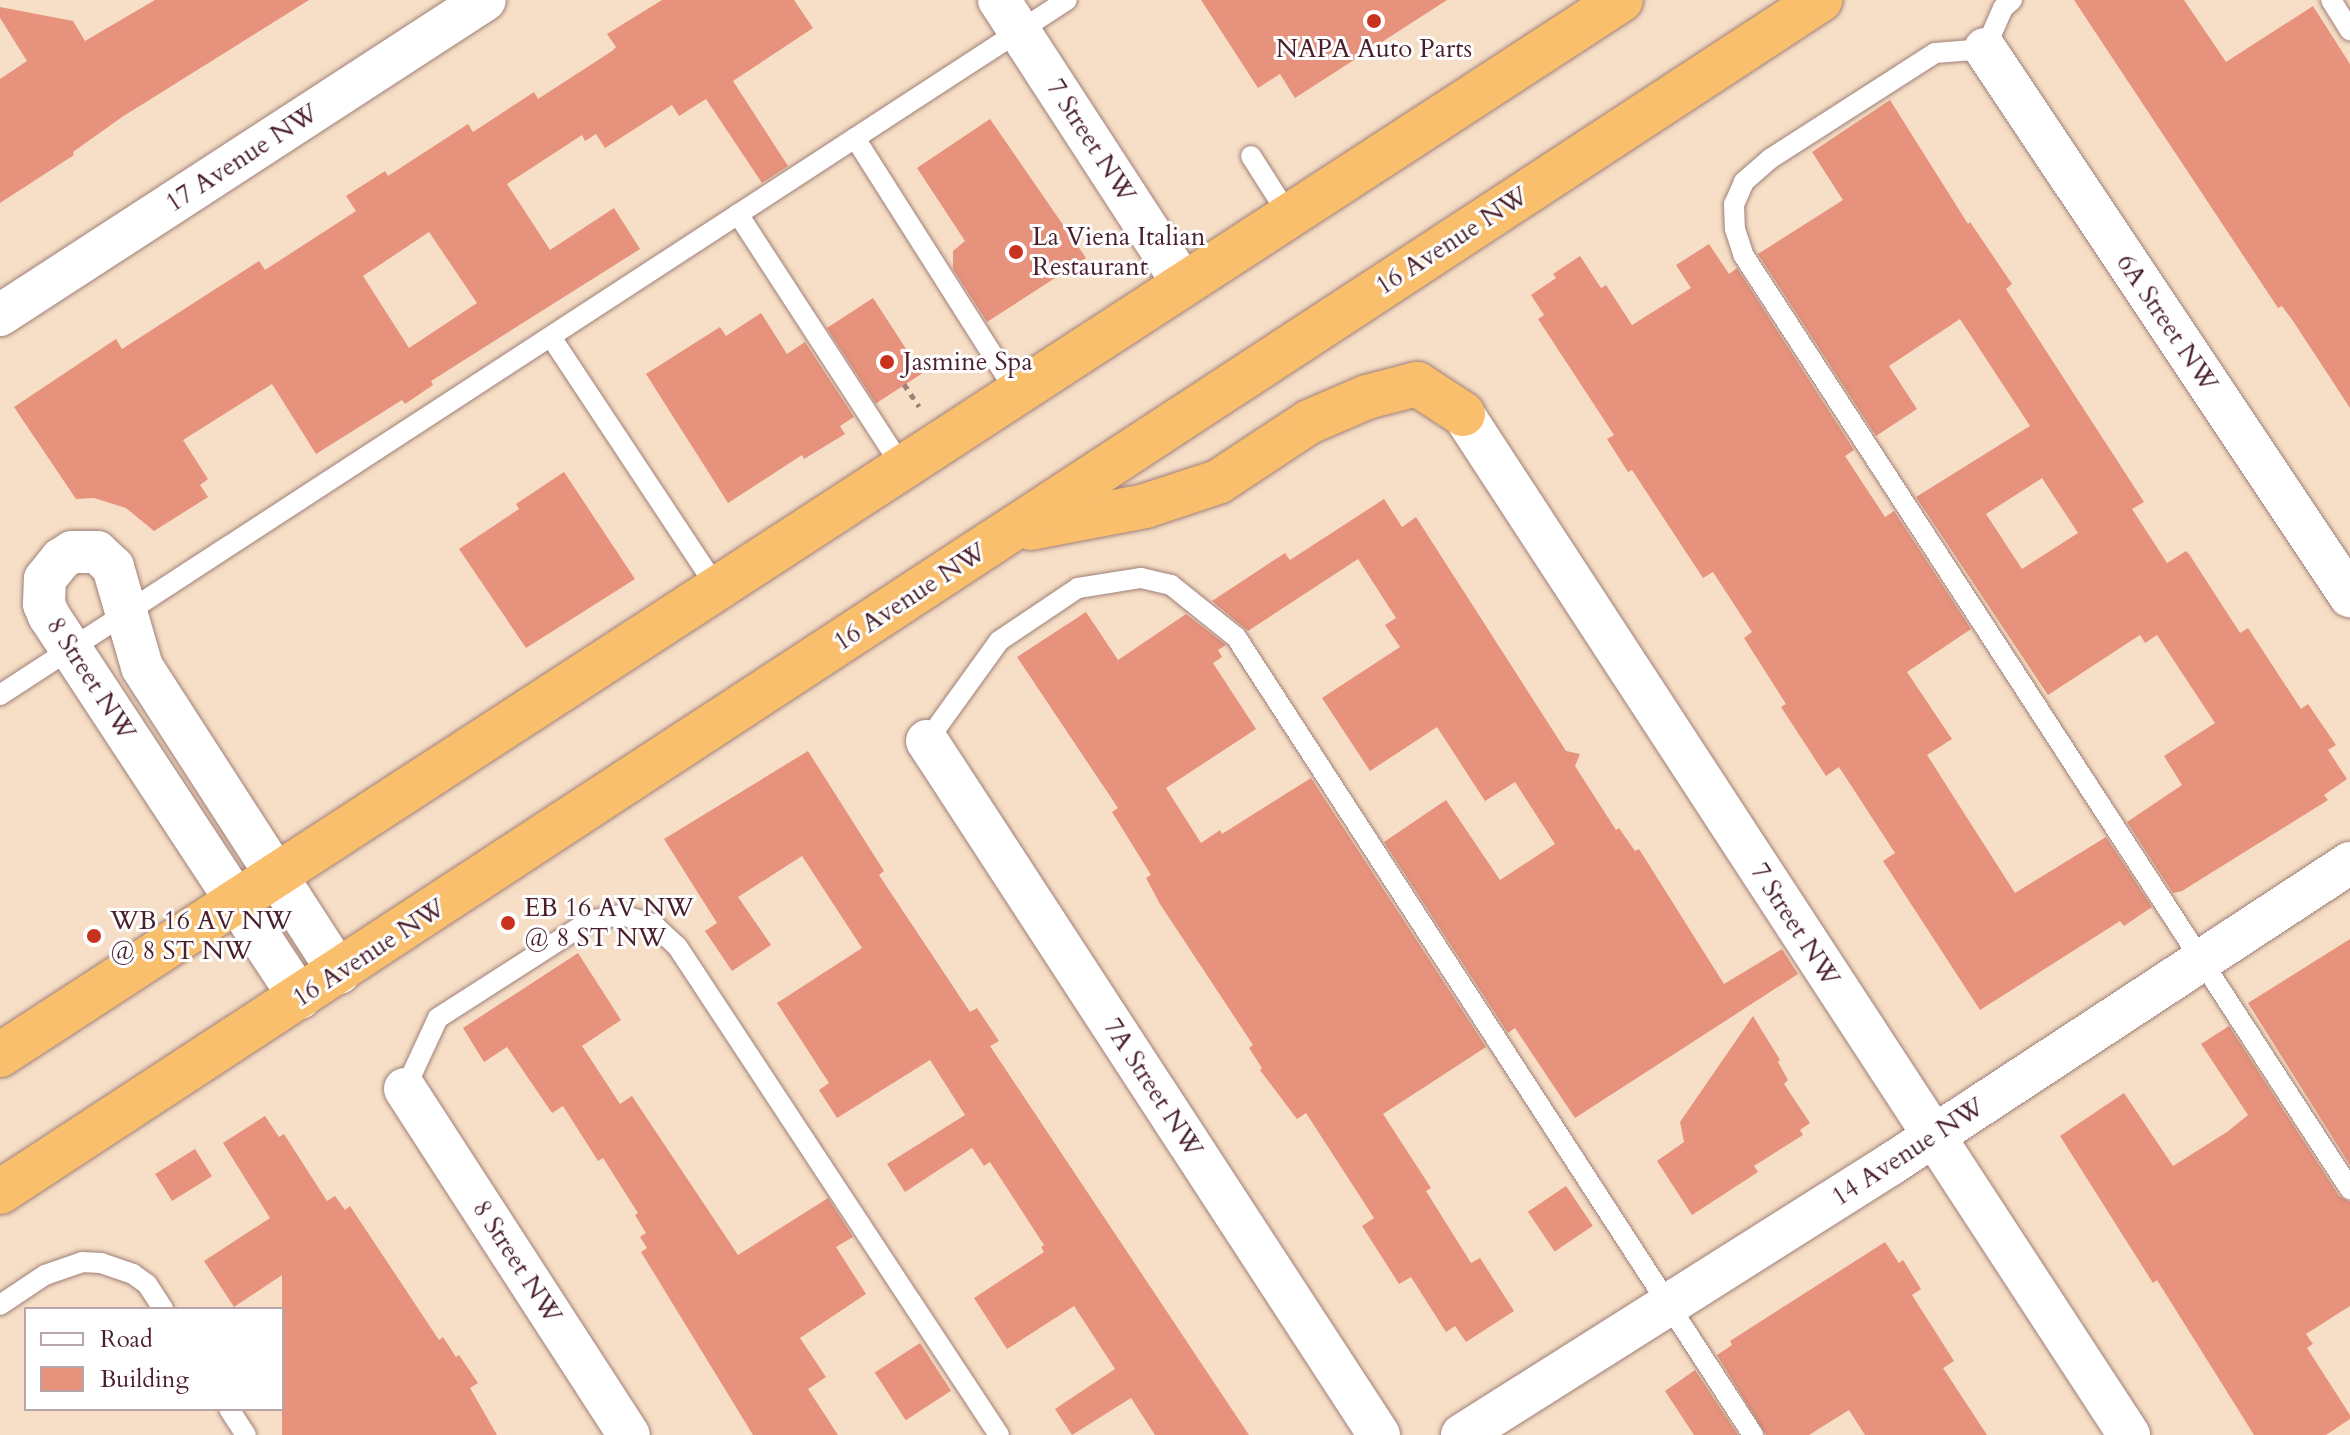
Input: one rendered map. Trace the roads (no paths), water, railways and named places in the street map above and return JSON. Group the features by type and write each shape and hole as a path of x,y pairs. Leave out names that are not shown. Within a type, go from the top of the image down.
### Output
{"highway":[{"name":"16 Avenue NW","path":"0,1192 339,973 1820,0"},
{"path":"0,1055 1605,4"},
{"path":"1009,532 1145,506 1218,482 1309,422 1377,394 1417,384 1463,414"}],"street":[{"name":"17 Avenue NW","path":"0,315 485,0"},
{"name":"7 Street NW","path":"1009,16 1183,283"},
{"name":"6A Street NW","path":"1985,49 2350,596"},
{"name":"7 Street NW","path":"1463,414 2129,1435"},
{"name":"8 Street NW","path":"300,998 44,604 45,579 61,559 84,550 107,558 119,581 142,667 339,973"},
{"name":"7A Street NW","path":"927,741 1379,1435"},
{"name":"14 Avenue NW","path":"1462,1435 1932,1137 2350,863"},
{"name":"8 Street NW","path":"405,1089 629,1435"}],"lane":[{"path":"0,695 855,138 1009,16 1067,0"},
{"path":"2012,0 2003,8 1985,49 1935,53 1770,159 1744,182 1734,204 1735,229 1744,256 2350,1189"},
{"path":"2331,0 2350,30"},
{"path":"855,138 1016,392"},
{"path":"1251,156 1288,214"},
{"path":"738,214 902,467"},
{"path":"551,337 717,588"},
{"path":"927,741 999,641 1078,588 1141,578 1171,585 1236,637 1753,1435"},
{"path":"405,1089 438,1018 589,921 621,915 653,924 677,946 999,1435"},
{"path":"0,1305 45,1275 82,1262 110,1265 133,1274 147,1284 162,1307"},
{"path":"230,1411 246,1435"}],"place":[{"name":"NAPA Auto Parts","path":"1374,21"},
{"name":"La Viena Italian Restaurant","path":"1016,252"},
{"name":"Jasmine Spa","path":"887,362"},
{"name":"EB 16 AV NW @ 8 ST NW","path":"508,923"},
{"name":"WB 16 AV NW @ 8 ST NW","path":"94,936"}]}
